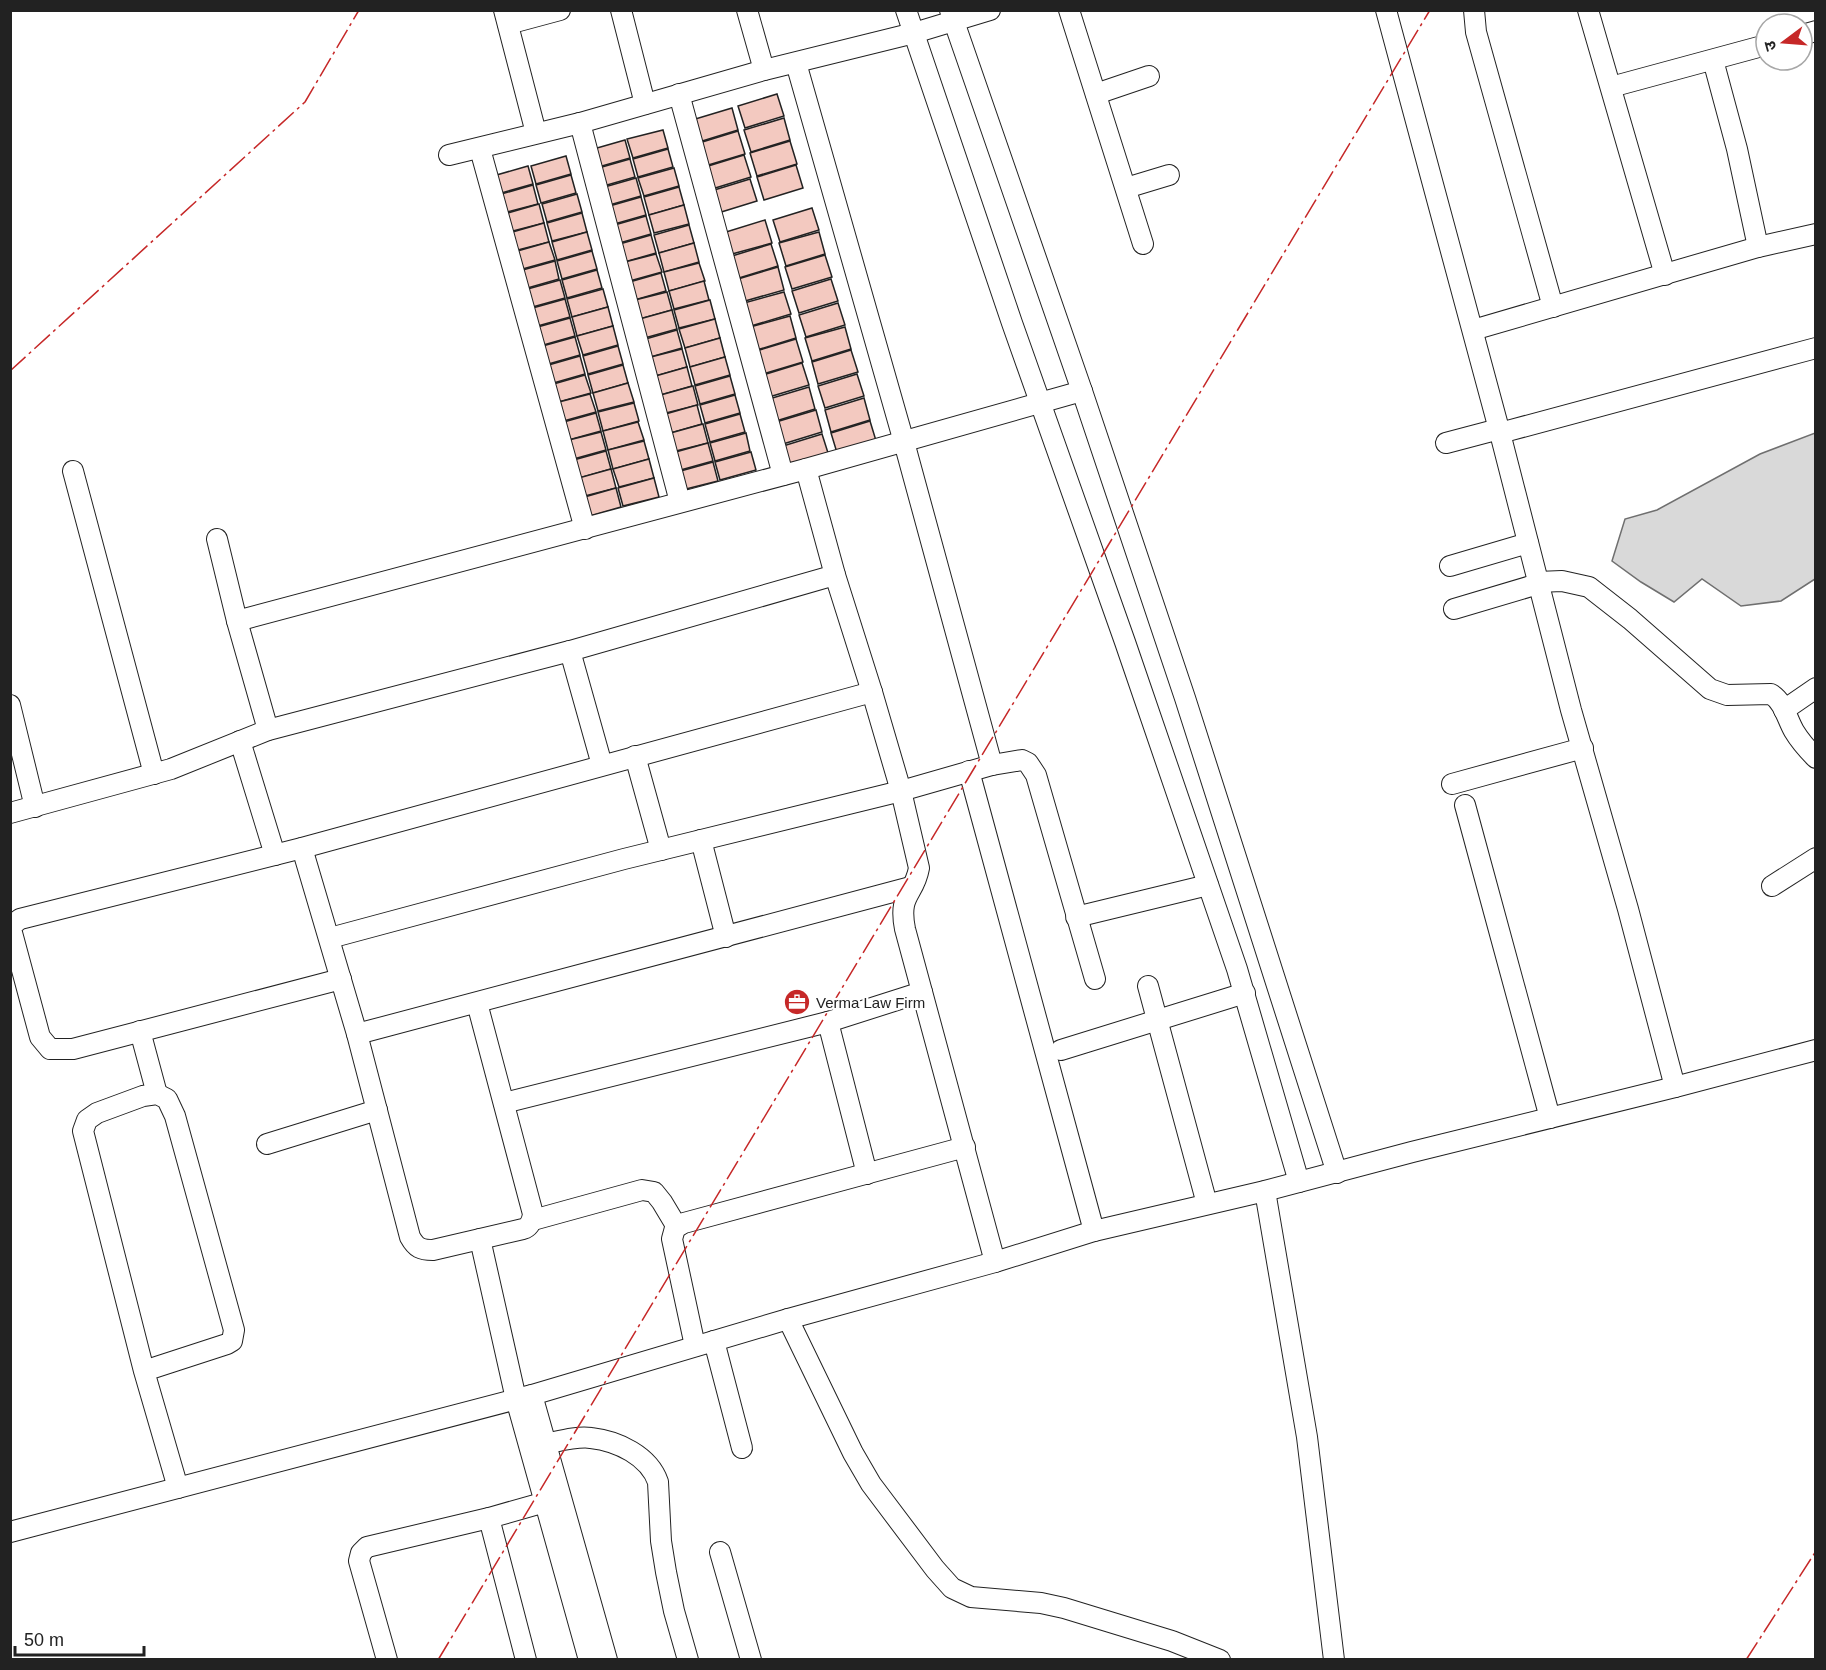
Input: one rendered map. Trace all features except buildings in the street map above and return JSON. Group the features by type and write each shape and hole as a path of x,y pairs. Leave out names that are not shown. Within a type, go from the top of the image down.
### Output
{"street":[{"path":"536,133 506,17 560,10"},
{"path":"621,10 645,105"},
{"path":"747,10 764,70"},
{"path":"906,10 1245,993 1299,1182"},
{"path":"449,155 580,123 764,70 914,33 952,16 990,10"},
{"path":"1069,10 1143,244"},
{"path":"1386,10 1674,1087"},
{"path":"1474,10 1476,32 1553,307"},
{"path":"1588,10 1665,275"},
{"path":"952,16 1193,720 1337,1173"},
{"path":"1611,87 1754,48"},
{"path":"1713,60 1737,148 1758,247"},
{"path":"796,63 904,442 992,765"},
{"path":"1096,94 1149,76"},
{"path":"680,94 783,475"},
{"path":"580,123 680,502"},
{"path":"480,149 585,529"},
{"path":"1126,188 1169,175"},
{"path":"1473,330 1758,247 1815,234"},
{"path":"1446,443 1500,431 1815,348"},
{"path":"237,621 806,470 1082,391"},
{"path":"806,470 835,576 902,791 919,868 916,879 905,898 903,916 995,1262"},
{"path":"73,471 154,774"},
{"path":"217,539 237,621 268,730"},
{"path":"1450,566 1528,543"},
{"path":"10,813 180,766 268,730 570,651 835,576"},
{"path":"1454,609 1538,583 1562,580 1589,587 1630,619 1710,689 1727,695 1771,694 1784,710 1795,733 1815,758"},
{"path":"570,651 602,765"},
{"path":"1784,710 1815,688"},
{"path":"341,979 73,1049 50,1049 40,1036 11,929 12,925 20,919 302,848 872,692"},
{"path":"10,705 35,807"},
{"path":"240,741 275,855"},
{"path":"1452,784 1582,748"},
{"path":"635,756 661,850"},
{"path":"330,938 661,850 902,791 992,765 1022,760 1028,763 1036,774 1095,979"},
{"path":"969,771 1095,1231"},
{"path":"1465,805 1550,1118"},
{"path":"701,840 726,937"},
{"path":"302,848 357,1034 410,1237 415,1246 422,1250 433,1250 527,1228 533,1220 477,1003"},
{"path":"1772,886 1815,858"},
{"path":"1076,917 1208,885"},
{"path":"357,1034 910,887"},
{"path":"1148,986 1207,1204"},
{"path":"504,1103 828,1022 922,992"},
{"path":"1061,1050 1245,993"},
{"path":"828,1022 867,1174"},
{"path":"140,1031 157,1094"},
{"path":"10,1532 524,1397 704,1343 995,1262 1095,1231 1337,1173 1815,1050"},
{"path":"144,1371 227,1344 234,1336 176,1116 167,1099 157,1094 143,1096 97,1113 87,1120 83,1131 144,1371 178,1488"},
{"path":"267,1144 377,1110"},
{"path":"742,1448 704,1343 672,1239 677,1227 684,1223 965,1147"},
{"path":"533,1220 642,1190 654,1192 677,1227"},
{"path":"1265,1191 1307,1437 1334,1659"},
{"path":"480,1239 552,1500 589,1659"},
{"path":"788,1319 853,1453 871,1484 952,1588 971,1597 1064,1608 1172,1641 1220,1659"},
{"path":"524,1397 545,1444 552,1500 607,1659"},
{"path":"545,1444 590,1438 608,1442 633,1452 655,1473 658,1482 661,1541 669,1590 688,1659"},
{"path":"387,1659 359,1562 361,1553 367,1547 489,1518 552,1500"},
{"path":"489,1518 526,1659"},
{"path":"720,1552 751,1659"}],"shaded area":[{"path":"1815,433 1815,579 1781,601 1741,606 1702,579 1674,602 1612,561 1625,519 1657,510 1760,454"}],"power":[{"path":"10,371 305,102 359,10"},
{"path":"438,1660 1430,10"},
{"path":"1746,1660 1816,1551"}],"place":[{"name":"Verma Law Firm","path":"797,1002"}]}
